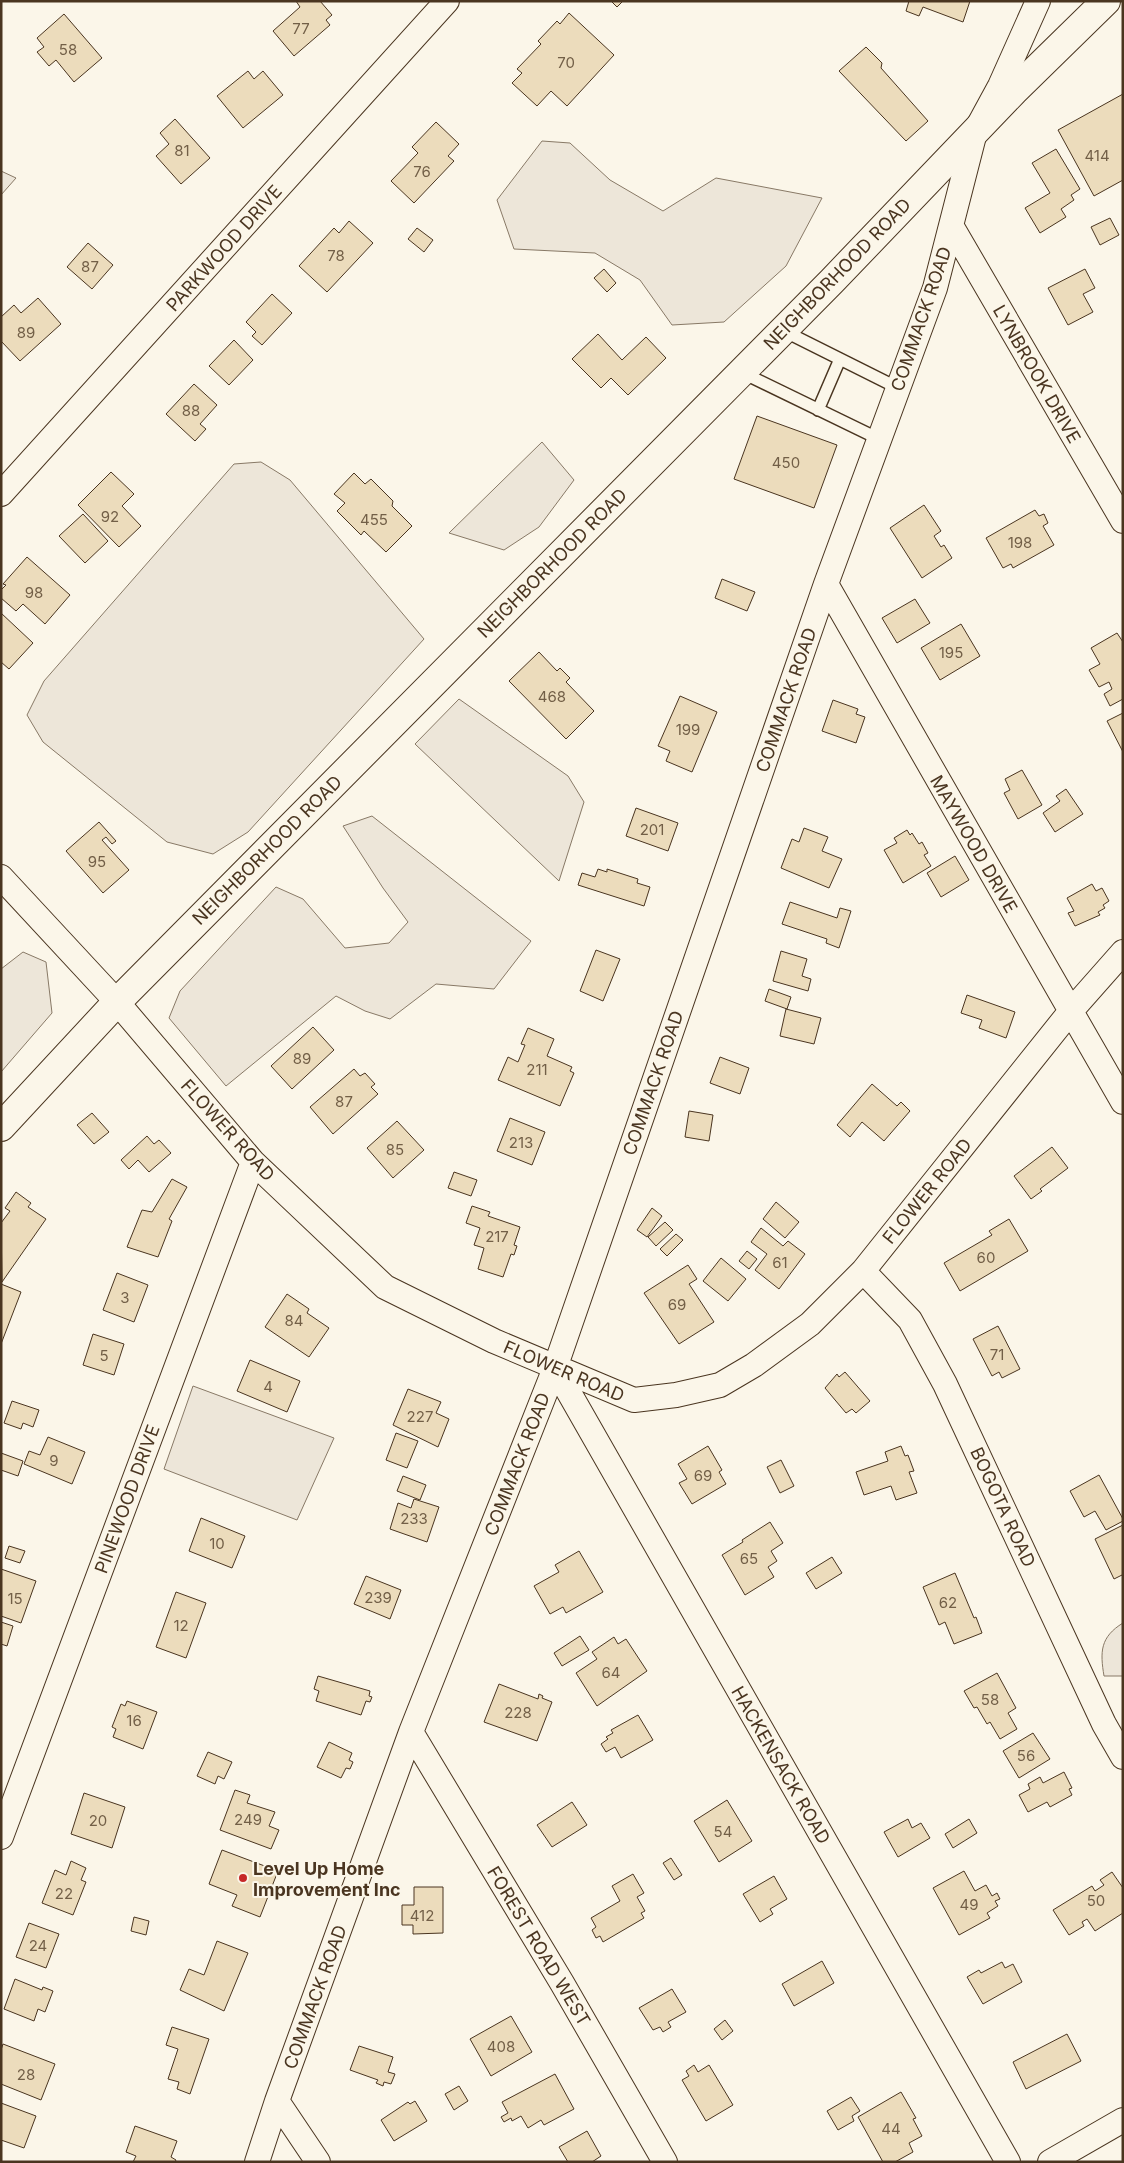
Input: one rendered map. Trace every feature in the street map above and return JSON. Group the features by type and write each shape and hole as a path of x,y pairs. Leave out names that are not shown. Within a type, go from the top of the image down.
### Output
{"main road":[{"name":"NEIGHBORHOOD ROAD","path":"1,1127 117,1002 741,372 1014,91 1106,1"}],"street":[{"name":"PARKWOOD DRIVE","path":"1,494 448,1"},
{"name":"COMMACK ROAD","path":"257,2162 277,2101 411,1732 554,1368 826,584 935,288 976,132 1000,86 1038,1"},
{"name":"LYNBROOK DRIVE","path":"952,227 1123,521"},
{"name":"MAYWOOD DRIVE","path":"826,584 1123,1102"},
{"name":"FLOWER ROAD","path":"1,878 117,1002 253,1162 386,1288 494,1341 554,1368 634,1400 676,1395 720,1385 754,1365 810,1324 863,1271 1070,1012 1123,952"},
{"name":"PINEWOOD DRIVE","path":"1,1837 253,1162"},
{"name":"BOGOTA ROAD","path":"863,1271 910,1320 945,1384 1100,1715 1123,1757"},
{"name":"HACKENSACK ROAD","path":"554,1368 1008,2162"},
{"name":"FOREST ROAD WEST","path":"411,1732 562,1983 665,2162"},
{"path":"277,2101 318,2162"},
{"path":"1050,2162 1123,2120"}],"lane":[{"path":"782,330 898,388"},
{"path":"818,410 840,359"},
{"path":"741,372 879,439"}],"shaded area":[{"path":"542,141 570,143 610,180 663,211 716,178 822,198 786,266 724,322 672,325 640,280 595,253 514,249 497,200"},
{"path":"1,171 16,178 1,195"},
{"path":"542,442 574,480 539,527 504,550 449,533"},
{"path":"261,462 290,480 424,639 248,832 213,854 167,842 43,742 27,715 44,681 234,464"},
{"path":"459,699 568,776 584,802 559,881 415,744"},
{"path":"372,816 531,941 494,989 436,984 390,1019 365,1011 336,996 226,1086 169,1018 180,991 276,887 303,899 345,948 389,943 408,922 383,888 343,826"},
{"path":"23,952 46,962 52,1013 1,1072 1,969"},
{"path":"193,1386 334,1438 297,1520 164,1469"},
{"path":"1123,1623 1123,1676 1104,1676 1103,1646 1115,1628"}],"building":[{"path":"296,1 320,1 332,15 326,20 330,25 294,56 273,31 300,7"},
{"path":"611,1 623,1 617,7"},
{"path":"909,1 970,1 963,22 923,7 919,16 906,11"},
{"path":"569,13 614,55 567,106 551,91 537,106 512,83 522,73 517,69 541,44 538,41 557,21 560,24"},
{"path":"64,14 102,58 74,82 56,60 49,66 37,52 44,47 37,38"},
{"path":"866,47 882,63 881,68 928,121 906,141 839,71"},
{"path":"248,71 254,79 263,71 283,95 243,128 217,96"},
{"path":"1123,94 1123,180 1094,196 1058,130"},
{"path":"175,119 210,158 181,184 156,156 169,144 160,133"},
{"path":"436,122 459,144 448,156 454,161 414,203 391,181 418,153 412,147"},
{"path":"1056,149 1080,189 1071,195 1074,200 1061,209 1066,217 1040,233 1025,208 1050,193 1032,163"},
{"path":"1110,218 1119,235 1100,245 1091,227"},
{"path":"349,221 373,243 327,292 299,266 334,228 339,233"},
{"path":"417,228 433,240 424,252 408,239"},
{"path":"88,243 113,265 92,289 67,267"},
{"path":"604,269 616,283 607,292 594,278"},
{"path":"1085,269 1095,288 1083,294 1093,312 1068,325 1048,288"},
{"path":"272,294 292,313 262,345 252,336 256,332 246,322"},
{"path":"38,298 61,324 20,361 1,341 1,317 14,305 21,313"},
{"path":"598,334 622,360 646,337 666,358 628,395 611,378 601,388 572,359"},
{"path":"234,340 253,360 229,385 209,366"},
{"path":"194,384 217,405 200,424 206,429 195,441 166,414"},
{"path":"757,416 837,445 814,508 734,479"},
{"path":"111,472 134,494 122,506 141,526 119,547 78,505"},
{"path":"354,473 365,484 371,479 393,501 392,506 412,526 386,552 364,531 361,535 337,511 345,503 334,494"},
{"path":"924,505 941,531 934,536 941,547 944,545 952,558 922,578 890,528"},
{"path":"1035,510 1039,516 1044,514 1048,523 1043,526 1054,545 1013,568 1011,564 1003,568 986,538"},
{"path":"83,514 108,541 85,563 59,536"},
{"path":"27,557 70,595 45,624 23,604 16,611 1,598 1,590 6,585 3,584"},
{"path":"722,579 755,592 747,611 715,598"},
{"path":"915,599 930,623 897,643 882,618"},
{"path":"1,613 33,643 9,669 1,662"},
{"path":"961,624 980,656 940,680 921,648"},
{"path":"1117,633 1123,642 1123,699 1110,706 1104,694 1112,689 1109,682 1099,687 1089,670 1100,664 1091,648"},
{"path":"539,652 557,671 560,668 570,678 566,682 594,711 566,739 509,681"},
{"path":"680,696 717,712 692,772 666,761 670,751 658,746"},
{"path":"833,700 858,709 856,714 865,717 856,743 822,731"},
{"path":"1123,713 1123,752 1107,721"},
{"path":"1022,770 1042,805 1018,819 1004,793 1010,790 1005,779"},
{"path":"1066,789 1083,814 1055,832 1043,813 1060,801 1056,796"},
{"path":"636,808 678,823 668,851 626,836"},
{"path":"99,822 116,841 112,844 106,837 102,840 129,870 103,893 66,851"},
{"path":"804,828 828,837 822,851 842,859 829,888 781,868 792,839 799,842"},
{"path":"907,830 910,835 912,833 919,844 922,842 928,853 924,855 931,866 903,883 884,850 897,843 894,838"},
{"path":"955,856 969,880 941,897 927,873"},
{"path":"598,869 607,872 607,869 638,879 637,883 650,887 644,906 578,885 582,873 595,877"},
{"path":"1092,884 1096,891 1102,888 1109,901 1103,905 1105,908 1098,912 1100,915 1075,926 1068,913 1074,911 1067,898"},
{"path":"790,902 837,918 840,908 851,911 839,948 826,943 827,939 782,924"},
{"path":"596,950 620,959 603,1001 580,991"},
{"path":"781,951 807,959 802,976 811,979 808,991 773,981"},
{"path":"769,989 791,997 787,1009 765,1001"},
{"path":"967,995 1015,1012 1006,1038 979,1028 982,1020 961,1013"},
{"path":"786,1009 821,1018 814,1044 780,1036"},
{"path":"313,1027 334,1050 292,1089 271,1066"},
{"path":"528,1028 554,1039 547,1056 572,1067 570,1071 574,1073 560,1106 498,1080 508,1057 518,1062 525,1045 521,1044"},
{"path":"720,1057 749,1068 740,1094 710,1083"},
{"path":"354,1069 360,1076 365,1073 375,1084 371,1087 378,1094 333,1134 310,1107"},
{"path":"872,1084 897,1106 901,1102 910,1111 884,1141 862,1122 850,1137 837,1125"},
{"path":"689,1111 713,1115 709,1141 685,1137"},
{"path":"92,1113 109,1132 94,1144 77,1125"},
{"path":"510,1118 545,1132 532,1165 497,1151"},
{"path":"397,1121 424,1150 393,1178 367,1148"},
{"path":"147,1136 154,1144 159,1140 171,1153 149,1172 138,1160 129,1169 121,1160"},
{"path":"1052,1147 1068,1168 1040,1189 1042,1191 1031,1199 1014,1176"},
{"path":"454,1172 477,1180 471,1196 448,1188"},
{"path":"172,1179 187,1187 169,1219 172,1221 158,1257 127,1247 142,1210 152,1212"},
{"path":"16,1192 31,1203 28,1207 46,1219 2,1282 1,1223 10,1211 5,1208"},
{"path":"776,1202 799,1222 785,1238 763,1219"},
{"path":"472,1206 490,1212 488,1216 520,1227 514,1245 517,1246 514,1255 511,1254 503,1277 478,1269 484,1248 474,1245 480,1228 466,1223"},
{"path":"652,1208 662,1216 647,1237 637,1230"},
{"path":"1009,1219 1028,1251 960,1291 944,1263 992,1235 989,1231"},
{"path":"665,1222 673,1230 656,1246 648,1237"},
{"path":"761,1228 783,1246 788,1241 805,1254 779,1289 755,1270 767,1254 751,1242"},
{"path":"676,1234 683,1240 667,1256 660,1249"},
{"path":"747,1251 757,1259 749,1269 739,1261"},
{"path":"721,1258 746,1279 728,1301 703,1281"},
{"path":"688,1265 697,1279 689,1284 714,1322 679,1344 644,1293"},
{"path":"117,1273 148,1285 134,1322 103,1310"},
{"path":"1,1284 21,1292 1,1344"},
{"path":"287,1294 309,1309 307,1313 329,1328 309,1357 265,1327"},
{"path":"998,1326 1020,1369 1002,1378 999,1372 992,1376 973,1339"},
{"path":"93,1334 124,1344 114,1375 83,1365"},
{"path":"250,1360 300,1381 287,1412 237,1391"},
{"path":"845,1372 870,1401 856,1413 852,1409 846,1413 825,1388 837,1374 839,1377"},
{"path":"408,1389 441,1402 436,1413 449,1419 438,1447 393,1425"},
{"path":"12,1401 39,1410 33,1427 23,1423 21,1429 4,1423"},
{"path":"396,1433 418,1441 407,1468 386,1460"},
{"path":"48,1437 85,1452 72,1484 24,1464 29,1451 40,1455"},
{"path":"708,1446 722,1470 719,1472 726,1484 692,1504 679,1483 687,1479 678,1464"},
{"path":"901,1446 905,1456 908,1455 914,1471 909,1472 917,1493 896,1500 891,1486 864,1495 856,1472 888,1461 885,1452"},
{"path":"1,1453 23,1461 18,1476 1,1470"},
{"path":"781,1460 794,1486 780,1493 767,1467"},
{"path":"1099,1475 1123,1519 1123,1521 1106,1530 1095,1511 1084,1517 1070,1491"},
{"path":"403,1476 426,1485 420,1500 397,1491"},
{"path":"414,1499 439,1507 427,1542 390,1529 398,1503 411,1508"},
{"path":"201,1518 245,1536 232,1568 189,1551"},
{"path":"770,1522 783,1543 771,1551 777,1561 768,1567 774,1577 745,1595 722,1555"},
{"path":"1123,1525 1123,1578 1122,1575 1114,1579 1095,1539"},
{"path":"9,1546 25,1551 20,1563 5,1558"},
{"path":"579,1551 603,1592 566,1613 563,1607 550,1614 534,1586 559,1572 555,1565"},
{"path":"832,1557 842,1573 816,1589 806,1573"},
{"path":"1,1569 36,1581 21,1623 1,1616"},
{"path":"955,1573 982,1633 954,1644 945,1622 939,1625 923,1587"},
{"path":"366,1576 401,1590 390,1619 354,1604"},
{"path":"176,1592 206,1603 186,1658 156,1647"},
{"path":"1,1622 13,1626 7,1646 1,1644"},
{"path":"580,1636 589,1650 562,1666 554,1653"},
{"path":"614,1637 618,1644 626,1639 647,1671 597,1706 576,1673 597,1659 592,1652"},
{"path":"997,1673 1016,1708 1008,1713 1017,1729 1000,1739 990,1722 987,1724 977,1707 974,1708 964,1691"},
{"path":"318,1676 370,1691 369,1696 372,1697 370,1702 366,1701 361,1715 316,1701 319,1691 314,1689"},
{"path":"499,1684 538,1699 539,1694 543,1696 542,1698 552,1702 537,1741 484,1722"},
{"path":"127,1701 157,1712 143,1749 113,1737 116,1729 112,1727 121,1704 125,1706"},
{"path":"638,1715 653,1740 621,1758 615,1747 606,1752 601,1744 608,1739 606,1737 613,1733 611,1730"},
{"path":"1033,1733 1050,1759 1019,1778 1003,1751"},
{"path":"329,1742 352,1753 349,1760 353,1762 350,1769 346,1768 341,1778 317,1767"},
{"path":"208,1752 232,1762 224,1779 218,1776 215,1784 197,1776"},
{"path":"1064,1772 1072,1788 1069,1789 1072,1795 1050,1807 1047,1802 1028,1812 1019,1795 1030,1789 1028,1784 1040,1777 1043,1783"},
{"path":"235,1790 250,1795 247,1803 275,1812 269,1826 279,1830 271,1849 220,1830"},
{"path":"84,1793 125,1807 112,1848 71,1834"},
{"path":"727,1800 752,1841 719,1862 694,1821"},
{"path":"572,1802 587,1825 552,1847 537,1825"},
{"path":"908,1819 912,1828 921,1823 930,1838 898,1857 884,1832"},
{"path":"969,1819 977,1833 953,1848 945,1834"},
{"name":"Level Up Home Improvement Inc","path":"222,1850 278,1871 260,1917 232,1906 237,1895 209,1884"},
{"path":"671,1858 682,1875 674,1880 663,1863"},
{"path":"71,1861 86,1868 81,1880 86,1882 73,1915 42,1903 55,1870 66,1875"},
{"path":"964,1871 975,1891 986,1885 992,1896 997,1893 1000,1899 995,1901 998,1906 987,1913 990,1918 959,1935 933,1888"},
{"path":"1112,1872 1123,1888 1123,1913 1095,1931 1087,1919 1082,1922 1084,1926 1069,1935 1053,1910 1092,1886 1095,1891 1104,1885 1100,1880"},
{"path":"633,1874 644,1893 637,1897 645,1911 641,1913 644,1918 603,1942 600,1936 596,1938 592,1930 596,1927 591,1918 620,1901 612,1886"},
{"path":"774,1876 787,1899 770,1909 773,1914 760,1922 743,1894"},
{"path":"414,1887 443,1887 443,1933 413,1934 413,1925 402,1925 402,1905 414,1905"},
{"path":"134,1917 149,1921 146,1935 131,1931"},
{"path":"29,1923 59,1934 46,1968 16,1957"},
{"path":"217,1941 248,1953 224,2011 180,1990 189,1969 204,1975"},
{"path":"822,1961 834,1983 794,2006 782,1984"},
{"path":"1002,1962 1005,1968 1013,1964 1022,1982 983,2004 967,1977 979,1970 981,1973"},
{"path":"15,1979 42,1990 43,1987 53,1991 45,2012 38,2009 34,2021 4,2009"},
{"path":"672,1989 686,2012 668,2022 671,2027 663,2032 660,2027 653,2030 639,2008"},
{"path":"511,2016 532,2052 491,2076 470,2039"},
{"path":"725,2020 733,2031 722,2040 714,2029"},
{"path":"172,2027 209,2039 190,2094 177,2089 179,2082 168,2079 178,2049 166,2045"},
{"path":"1067,2034 1081,2061 1026,2089 1013,2062"},
{"path":"3,2044 55,2064 41,2100 1,2084 1,2050"},
{"path":"359,2046 393,2057 388,2072 395,2074 391,2084 384,2082 383,2086 376,2083 378,2080 350,2070"},
{"path":"694,2065 698,2072 709,2065 733,2105 706,2121 682,2080 689,2076 686,2071"},
{"path":"555,2074 574,2109 544,2125 541,2120 528,2128 521,2116 512,2121 511,2118 504,2122 501,2117 508,2113 502,2102"},
{"path":"459,2086 468,2101 454,2110 445,2094"},
{"path":"901,2092 916,2118 913,2119 922,2136 909,2143 913,2152 895,2162 883,2162 858,2117"},
{"path":"851,2097 860,2111 852,2116 854,2121 838,2130 827,2111"},
{"path":"415,2101 427,2121 394,2141 381,2120 408,2102 410,2104"},
{"path":"1,2103 36,2116 24,2148 1,2140"},
{"path":"135,2126 177,2141 171,2157 176,2160 175,2162 133,2162 136,2156 126,2152"},
{"path":"587,2131 601,2156 592,2162 568,2162 559,2147"}],"place":[{"name":"Level Up Home Improvement Inc","path":"243,1878"}]}
